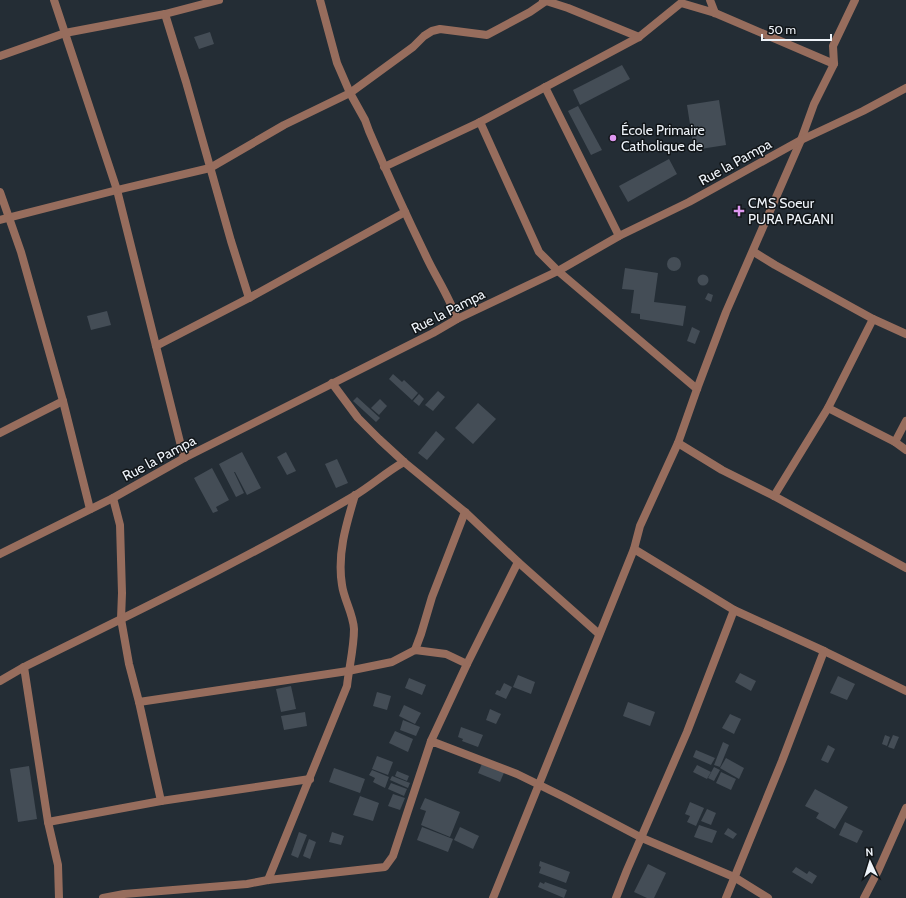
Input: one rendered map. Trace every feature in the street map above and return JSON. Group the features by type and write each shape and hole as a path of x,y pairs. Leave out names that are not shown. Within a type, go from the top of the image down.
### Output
{"street":[{"path":"54,0 117,190 184,458"},
{"path":"0,56 65,33 165,14 219,0"},
{"path":"320,0 337,63 350,93 365,120 384,168 424,253 447,294 457,319"},
{"path":"710,0 715,13"},
{"path":"493,898 634,549 640,526 678,442 726,312 754,252 802,140 814,104 834,64 833,46 855,0"},
{"path":"4,219 210,168 284,125 350,93 413,47 424,36 432,31 440,29 487,35 530,12 545,1 568,8 639,37"},
{"path":"384,168 480,122 639,37 681,3 715,13 834,64"},
{"path":"165,14 249,298"},
{"path":"545,87 619,236"},
{"name":"Rue la Pampa","path":"0,554 113,498 184,458 433,333 457,319 558,271 619,236 689,202 802,140 863,111 906,88"},
{"path":"480,122 540,252 558,271 697,389"},
{"path":"0,192 4,219 21,252 63,401 90,509"},
{"path":"156,346 249,298 405,212"},
{"path":"754,252 873,319 906,334"},
{"path":"774,496 828,408 873,319"},
{"path":"332,383 358,418 404,462 465,512 518,562 599,634"},
{"path":"0,433 63,401"},
{"path":"828,408 895,442 906,450"},
{"path":"895,442 906,420"},
{"path":"678,442 722,470 774,496 906,568"},
{"path":"0,681 24,667 228,566 355,495 391,469 404,462"},
{"path":"268,880 347,686 354,628 342,586 340,564 345,529 355,495"},
{"path":"113,498 120,525 122,593 121,619 129,664 161,801"},
{"path":"415,650 432,597 465,512"},
{"path":"634,549 734,610 824,651 906,691"},
{"path":"103,898 247,884 268,880 385,867 394,856 430,741 518,562"},
{"path":"616,898 687,732 734,610"},
{"path":"139,702 348,671 392,662 415,650 446,654 467,664"},
{"path":"726,898 782,761 824,651"},
{"path":"24,667 48,822 58,865 58,898"},
{"path":"430,741 517,774 642,838 734,877 768,898"},
{"path":"48,822 161,801 310,779"},
{"path":"864,898 905,813"}],"building":[{"path":"210,32 214,44 199,49 194,37"},
{"path":"622,65 630,79 580,105 573,90"},
{"path":"719,100 726,145 694,150 687,105"},
{"path":"578,106 602,150 591,155 568,111"},
{"path":"669,159 677,174 628,202 619,186"},
{"path":"674,257 679,259 681,264 679,269 674,271 669,269 667,264 669,259"},
{"path":"625,268 658,273 654,302 686,306 683,326 640,319 640,314 631,313 634,290 622,289"},
{"path":"703,274 707,276 709,280 707,284 703,286 699,284 697,280 699,276"},
{"path":"708,293 713,295 711,302 705,299"},
{"path":"107,311 111,325 91,330 87,316"},
{"path":"692,327 700,331 695,344 687,341"},
{"path":"393,374 402,382 404,380 418,393 412,400 389,379"},
{"path":"438,391 445,397 433,411 425,405"},
{"path":"419,394 424,399 419,406 413,401"},
{"path":"357,397 380,418 376,422 353,401"},
{"path":"380,399 387,406 379,415 371,408"},
{"path":"478,403 496,419 473,444 455,428"},
{"path":"436,431 445,439 427,460 418,453"},
{"path":"242,452 261,488 247,495 234,472 244,493 236,497 219,464"},
{"path":"286,452 296,471 287,475 277,457"},
{"path":"337,459 348,483 336,488 325,464"},
{"path":"212,468 229,500 216,507 218,511 213,513 194,478"},
{"path":"740,673 756,681 751,691 735,682"},
{"path":"518,675 535,682 531,694 513,687"},
{"path":"838,676 855,684 847,700 830,693"},
{"path":"409,678 426,685 422,695 405,688"},
{"path":"504,683 512,687 506,699 495,694 497,690 500,691"},
{"path":"291,686 296,709 281,712 276,689"},
{"path":"377,692 391,696 387,710 373,706"},
{"path":"628,702 655,712 650,726 623,716"},
{"path":"404,705 421,713 415,724 399,716"},
{"path":"490,709 501,714 496,724 486,720"},
{"path":"305,712 307,726 284,730 281,716"},
{"path":"730,714 741,719 734,734 722,728"},
{"path":"403,720 420,727 416,736 400,730"},
{"path":"461,727 483,735 478,747 462,741 463,739 458,737"},
{"path":"395,731 413,739 408,752 389,743"},
{"path":"885,735 890,737 887,746 882,744"},
{"path":"893,735 899,737 894,749 888,747"},
{"path":"723,742 729,745 720,767 714,765"},
{"path":"828,745 835,749 828,763 821,760"},
{"path":"696,750 715,758 711,765 693,757"},
{"path":"377,756 393,762 388,775 372,769"},
{"path":"726,758 744,768 739,779 720,768"},
{"path":"484,759 506,768 500,782 478,773"},
{"path":"697,765 711,772 707,779 693,772"},
{"path":"29,766 37,819 18,822 10,769"},
{"path":"714,767 720,770 714,781 708,778"},
{"path":"334,768 365,779 360,793 329,782"},
{"path":"372,770 389,777 385,788 373,782 375,778 369,775"},
{"path":"397,771 409,776 407,781 395,776"},
{"path":"721,772 736,779 731,790 716,783"},
{"path":"392,776 410,783 408,788 390,780"},
{"path":"391,783 407,789 404,796 388,789"},
{"path":"815,789 848,807 835,829 816,818 819,813 805,806"},
{"path":"393,794 405,798 400,810 388,806"},
{"path":"360,796 379,803 373,821 353,815"},
{"path":"425,798 460,812 450,837 421,825 426,811 420,809"},
{"path":"690,802 704,808 696,826 687,822 690,816 685,814"},
{"path":"707,809 716,813 711,825 701,821"},
{"path":"845,822 863,831 857,843 839,835"},
{"path":"699,825 717,831 712,843 694,837"},
{"path":"422,827 453,839 448,852 417,840"},
{"path":"460,827 479,836 473,849 454,840"},
{"path":"728,828 737,834 733,839 724,834"},
{"path":"299,832 307,835 298,858 291,855"},
{"path":"332,832 344,836 341,845 329,842"},
{"path":"309,839 316,842 310,859 303,856"},
{"path":"540,861 570,872 566,883 539,873 541,867 539,866"},
{"path":"648,864 666,873 654,898 647,898 634,892"},
{"path":"796,867 807,874 809,871 817,876 812,884 792,872"},
{"path":"540,882 544,884 545,882 567,890 564,898 538,887"}],"place":[{"name":"École Primaire Catholique de","path":"613,138"},
{"name":"CMS Soeur PURA PAGANI","path":"739,211"}]}
